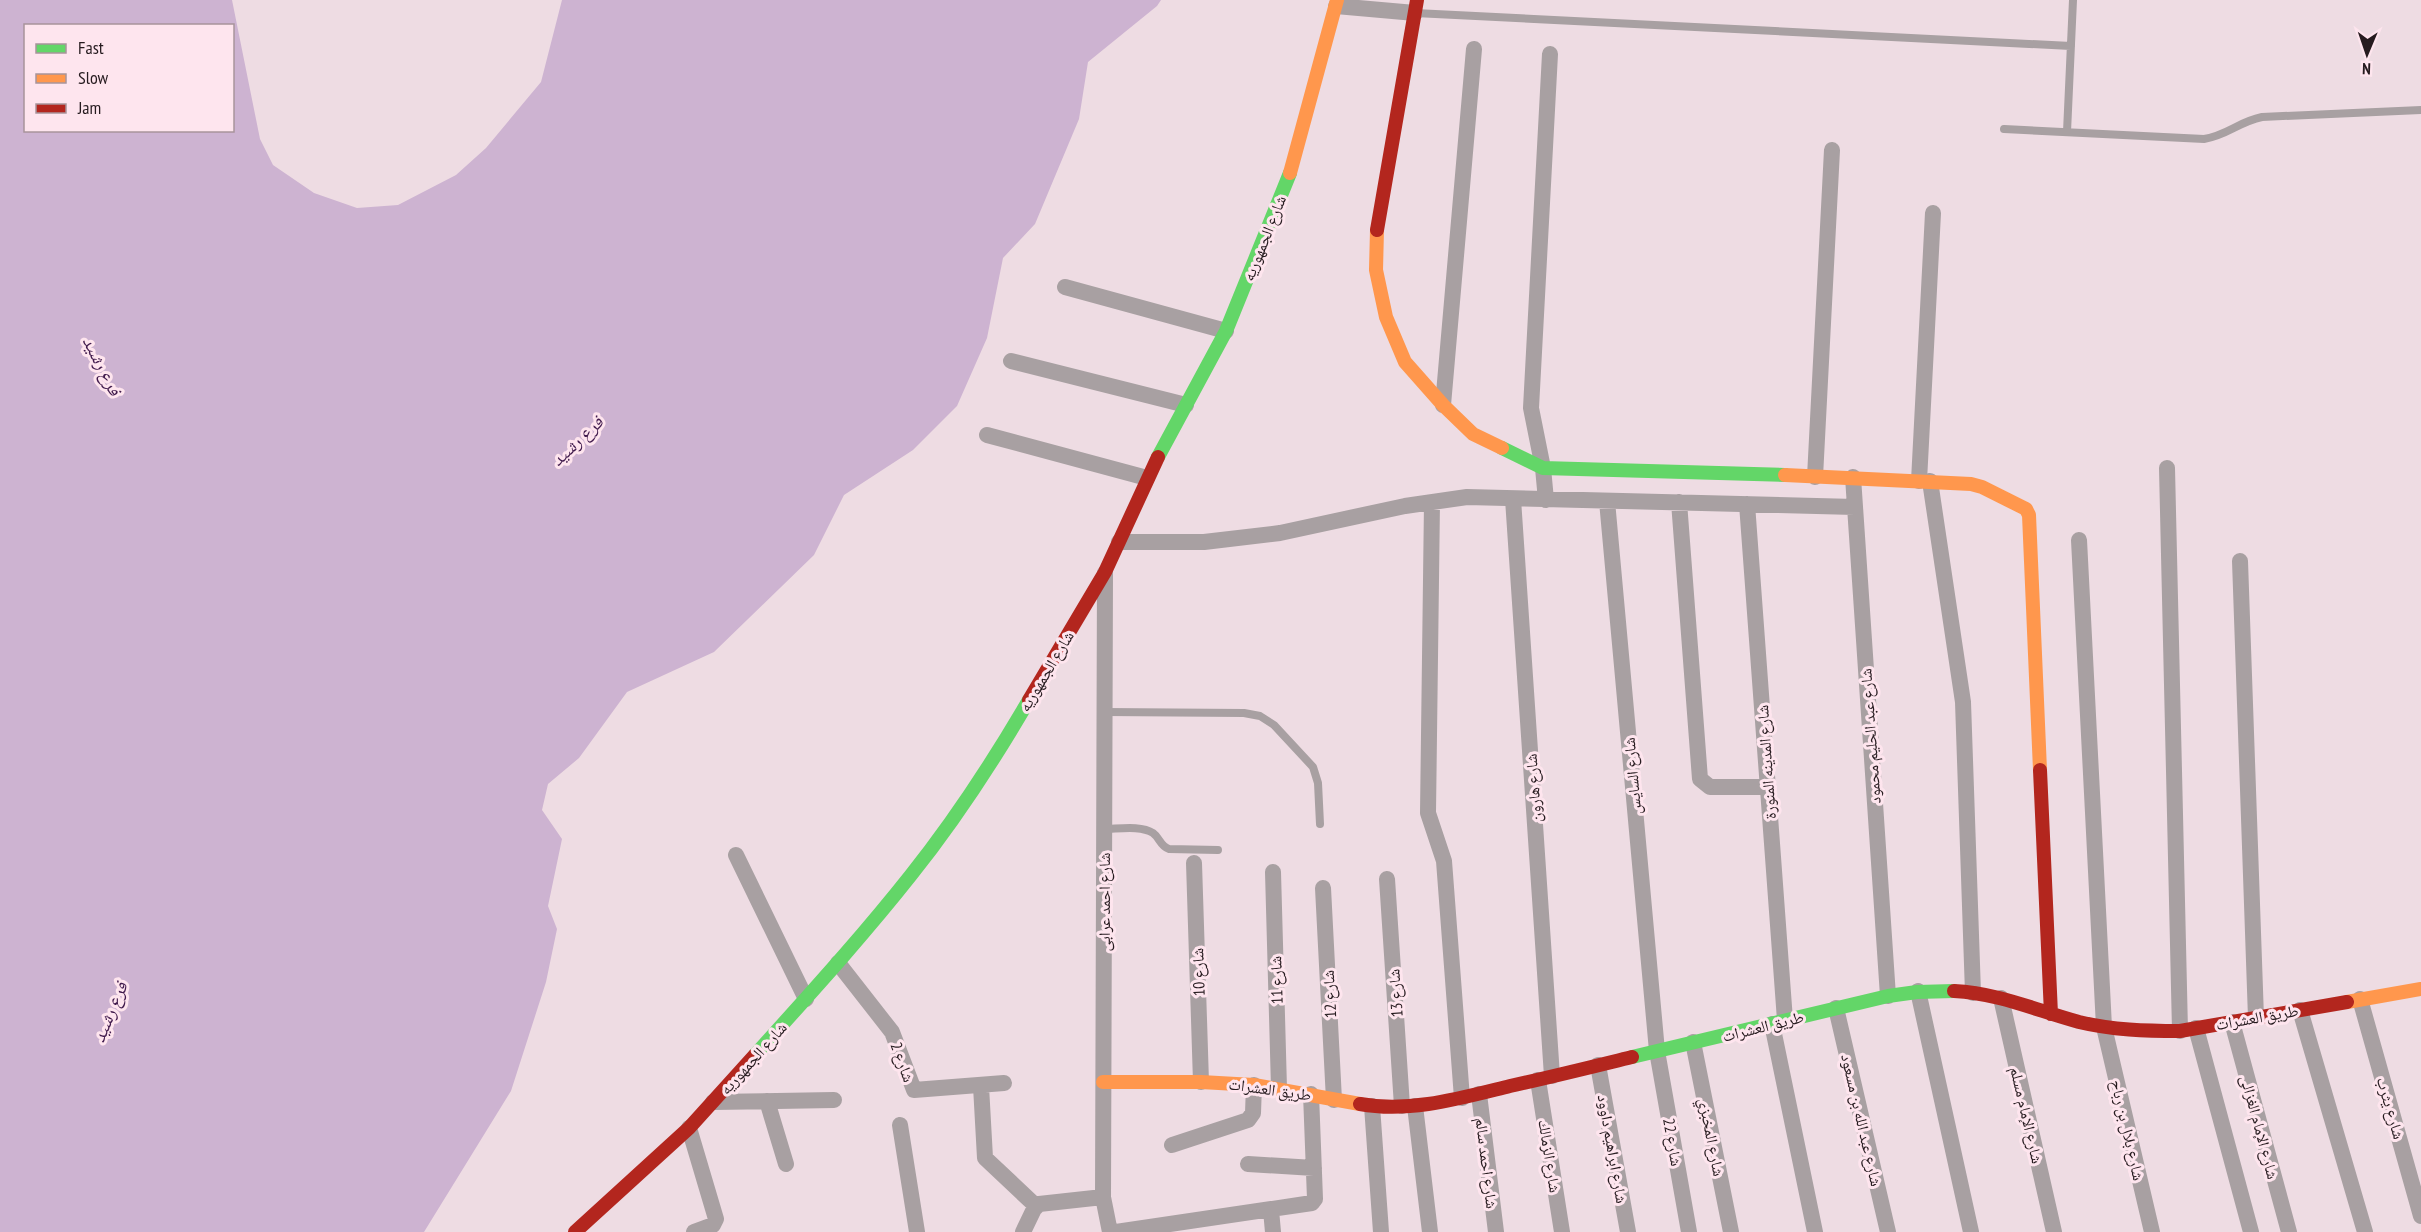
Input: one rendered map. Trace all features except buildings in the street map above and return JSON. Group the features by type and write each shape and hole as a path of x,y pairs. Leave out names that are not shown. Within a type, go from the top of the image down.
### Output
{"street":[{"path":"1337,3 1416,7 1377,222 1376,270 1386,317 1405,362 1443,405 1473,434 1543,468 1925,481 1982,487 2021,504 2026,509 2029,515 2050,1014"},
{"name":"شارع الجمهوريه","path":"575,1232 689,1128 838,963 912,874 958,812 1024,709 1105,572 1148,478 1226,330 1291,171 1337,3"},
{"path":"1443,405 1474,49"},
{"path":"1546,500 1543,468 1531,408 1550,54"},
{"path":"1815,477 1832,150"},
{"path":"1933,213 1925,481 1963,702 1973,993"},
{"path":"1065,287 1226,330"},
{"path":"1011,361 1186,405"},
{"path":"987,435 1148,478"},
{"path":"2166,468 2188,1029 2251,1232"},
{"name":"شارع عبد الحليم محمود","path":"1853,477 1888,996"},
{"path":"1119,542 1204,542 1280,533 1405,506 1467,497 1855,507"},
{"name":"شارع هارون","path":"1513,499 1545,1078"},
{"name":"شارع السايس","path":"1607,501 1657,1051"},
{"path":"1432,502 1428,813 1444,861 1462,1098"},
{"path":"1679,502 1700,779 1710,787 1768,787"},
{"name":"شارع المدينه المنورة","path":"1747,504 1768,787 1779,1022 1815,1232"},
{"name":"شارع بلال بن رباح","path":"2079,540 2104,1027 2152,1232"},
{"path":"2241,561 2256,1018"},
{"name":"شارع احمد عرابى","path":"1105,572 1103,1197 1110,1232"},
{"path":"736,855 806,999"},
{"name":"شارع 10","path":"1194,863 1201,1082"},
{"name":"شارع 11","path":"1273,872 1279,1088"},
{"name":"شارع 13","path":"1387,879 1409,1106 1430,1232"},
{"name":"شارع 12","path":"1323,888 1334,1100"},
{"name":"شارع 2","path":"838,963 892,1032 914,1090 1004,1083"},
{"name":"طريق العشرات","path":"1103,1082 1254,1084 1372,1106 1409,1106 1462,1098 1836,1008 1918,991 1973,993 2001,998 2050,1014 2104,1027 2142,1031 2188,1029 2421,989"},
{"path":"1918,991 1971,1232"},
{"name":"شارع الإمام مسلم","path":"2001,998 2054,1232"},
{"name":"شارع يثرب","path":"2360,999 2421,1216"},
{"name":"شارع عبد الله بن مسعود","path":"1836,1008 1888,1232"},
{"path":"2300,1010 2365,1232"},
{"name":"شارع الإمام الغزالى","path":"2232,1022 2289,1232"},
{"name":"شارع المخبزي","path":"1694,1042 1731,1232"},
{"name":"شارع 22","path":"1657,1051 1689,1232"},
{"name":"شارع ابراهيم داوود","path":"1598,1065 1628,1232"},
{"name":"شارع الزمالك","path":"1545,1078 1562,1232"},
{"path":"1172,1145 1248,1120 1253,1113 1254,1084"},
{"path":"981,1086 985,1158 1036,1206"},
{"path":"1116,1232 1227,1224 1271,1210 1312,1203 1315,1199 1311,1094"},
{"name":"شارع احمد سالم","path":"1479,1094 1496,1232"},
{"path":"713,1102 834,1100"},
{"path":"766,1101 786,1164"},
{"path":"1372,1106 1381,1232"},
{"path":"900,1125 916,1232"},
{"path":"689,1128 716,1219 713,1225 694,1232"},
{"path":"1248,1164 1314,1168"},
{"path":"1036,1206 1103,1197"},
{"path":"1025,1231 1036,1206"},
{"path":"1271,1210 1273,1232"}],"lane":[{"path":"2067,132 2073,0"},
{"path":"1416,7 2071,46"},
{"path":"2004,129 2204,139 2220,136 2247,120 2262,117 2421,110"},
{"path":"1105,712 1244,713 1260,716 1274,725 1313,767 1318,783 1320,824"},
{"path":"1104,829 1146,830 1154,833 1163,847 1169,849 1218,850"}],"water":[{"name":"فرع رشيد","path":"0,0 232,0 260,139 273,165 314,193 357,208 398,205 456,175 486,148 541,82 562,0 1161,0 1157,6 1088,62 1079,119 1035,224 1003,258 987,338 957,406 913,450 844,495 814,555 714,652 627,692 579,758 548,784 542,810 562,839 548,906 557,929 546,982 511,1091 424,1232 0,1232"}],"traffic: fast":[{"path":"1158,457 1226,331 1290,173"},
{"path":"1502,448 1543,468 1785,475"},
{"path":"755,1055 854,944 927,854 973,789 1029,700"},
{"path":"1632,1057 1888,996 1954,991"}],"traffic: slow":[{"path":"1290,173 1337,0"},
{"path":"1377,230 1376,270 1386,317 1405,362 1443,405 1473,434 1502,448"},
{"path":"1785,475 1971,484 1982,487 2026,509 2029,515 2040,770"},
{"path":"2347,1002 2421,989"},
{"path":"1103,1082 1201,1082 1254,1085 1360,1104"}],"traffic: jam":[{"path":"1377,230 1417,0"},
{"path":"1029,700 1105,572 1158,457"},
{"path":"2040,770 2051,1014"},
{"path":"1954,991 1986,995 2091,1025 2155,1031 2180,1031 2347,1002"},
{"path":"575,1232 689,1128 755,1055"},
{"path":"1360,1104 1398,1107 1435,1103 1632,1057"}]}
